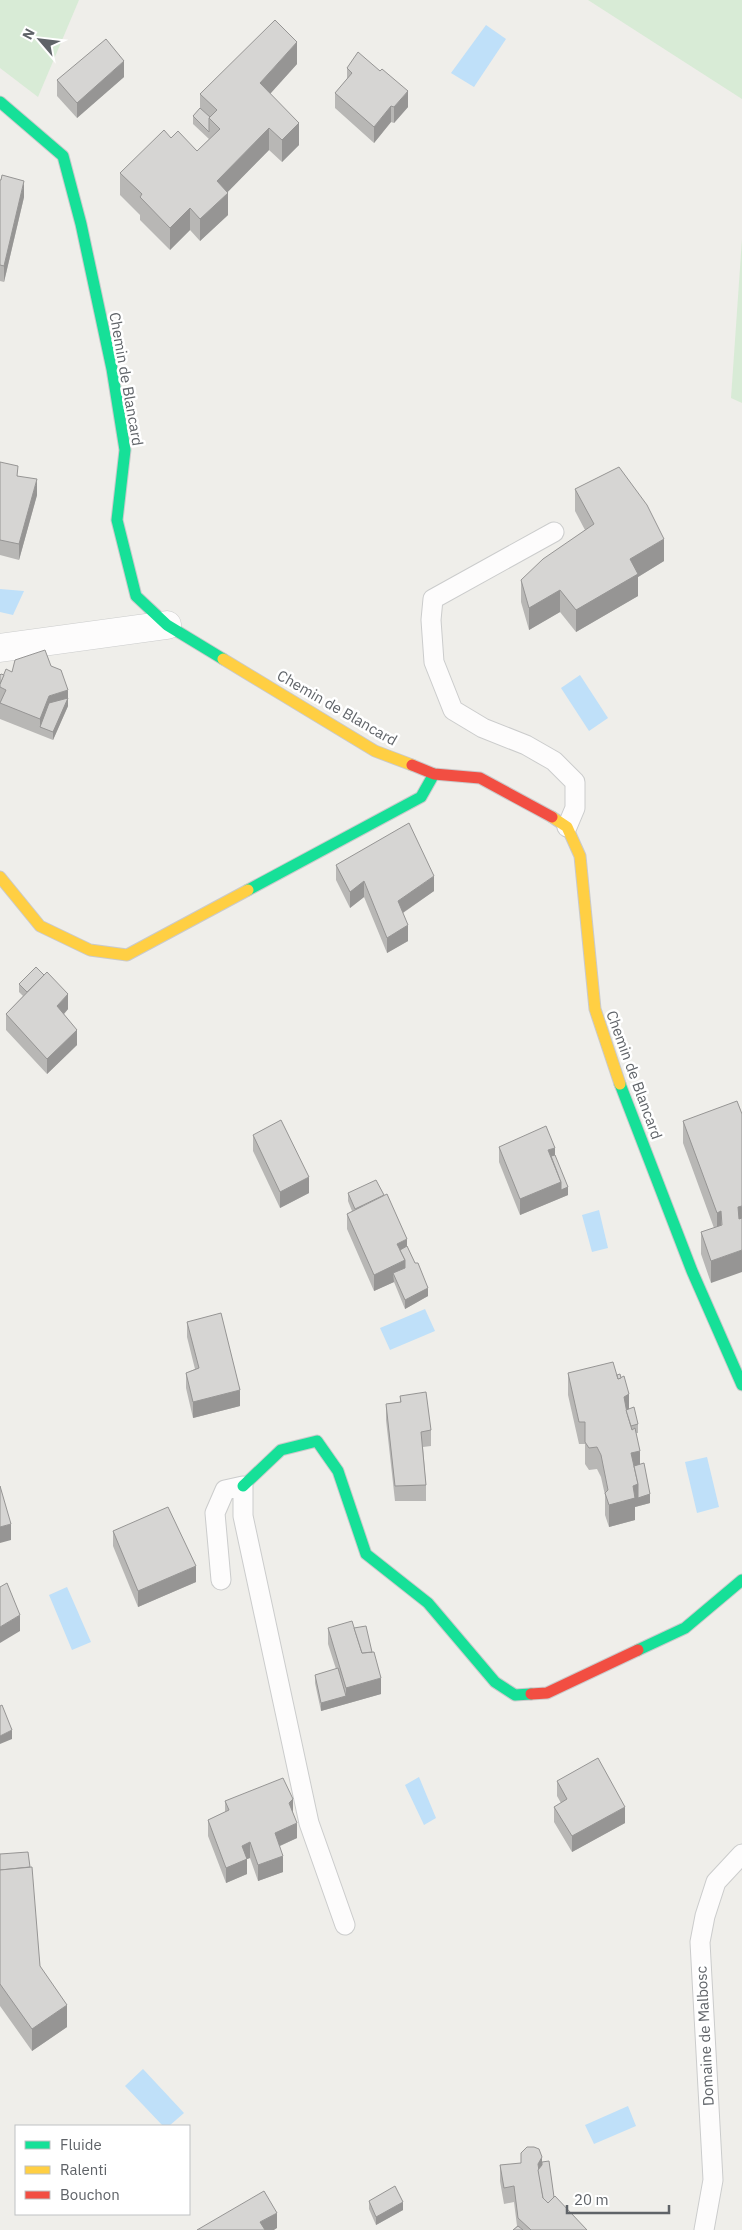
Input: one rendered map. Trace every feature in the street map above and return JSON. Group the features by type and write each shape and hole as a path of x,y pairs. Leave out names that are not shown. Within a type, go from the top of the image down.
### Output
{"street":[{"name":"Chemin de Blancard","path":"0,102 63,156 81,224 112,369 125,450 117,520 136,596 167,625 375,751 434,774 480,778 546,813 566,827 580,856 594,1009 619,1082 692,1271 742,1385"},
{"path":"0,648 167,625"},
{"path":"0,877 40,926 90,950 128,955 421,797 434,774"},
{"path":"244,1486 281,1450 317,1441 338,1471 366,1554 428,1603 495,1682 515,1695 547,1693 685,1628 742,1580"}],"lane":[{"path":"554,532 433,599 431,620 434,662 453,710 483,728 526,745 554,761 575,782 575,808 566,827"},
{"path":"221,1580 215,1513 225,1490 244,1486 243,1516 309,1823 345,1925"},
{"name":"Domaine de Malbosc","path":"704,2230 713,2180 700,1942 704,1916 716,1882 742,1854"}],"green space":[{"path":"0,0 79,0 38,97 0,68"},
{"path":"588,0 742,0 742,99"},
{"path":"742,239 742,403 731,398"}],"water":[{"path":"486,25 506,39 474,87 451,73"},
{"path":"0,589 24,591 13,615 0,612"},
{"path":"580,675 608,718 589,731 561,688"},
{"path":"599,1210 608,1248 592,1252 582,1215"},
{"path":"425,1309 435,1331 390,1350 380,1328"},
{"path":"707,1457 719,1507 697,1513 685,1462"},
{"path":"67,1587 91,1642 72,1650 49,1595"},
{"path":"419,1777 436,1818 424,1825 405,1785"},
{"path":"143,2069 184,2113 170,2125 162,2125 125,2086"},
{"path":"628,2106 636,2126 594,2144 585,2125"}],"building":[{"path":"275,20 297,42 260,83 299,123 282,140 269,128 217,181 228,193 200,219 190,208 170,228 140,197 142,194 120,173 164,130 171,138 178,131 197,151 220,129 209,118 217,110 200,94"},
{"path":"106,39 124,61 77,103 57,80"},
{"path":"358,52 408,91 394,107 391,106 374,127 335,93 352,73 347,68"},
{"path":"200,108 210,117 209,132 193,116"},
{"path":"2,175 24,181 4,266 0,265 0,180"},
{"path":"0,462 18,466 17,476 37,479 19,544 0,540"},
{"path":"619,467 647,505 664,539 630,559 638,574 576,610 560,590 529,608 521,580 543,559 594,524 575,489"},
{"path":"45,650 51,666 61,670 68,690 49,696 40,719 0,703 6,690 0,687 0,684 6,669 12,672 15,660"},
{"path":"0,675 4,675 0,684"},
{"path":"68,698 53,732 40,727 49,703"},
{"path":"409,823 434,876 398,901 408,925 387,938 364,881 350,892 336,865"},
{"path":"36,967 44,975 27,992 19,984"},
{"path":"47,972 68,994 57,1006 77,1030 47,1059 6,1014"},
{"path":"737,1101 742,1114 742,1206 738,1207 739,1219 742,1218 742,1250 711,1261 701,1232 722,1225 721,1211 717,1213 683,1121"},
{"path":"281,1120 309,1177 280,1192 253,1135"},
{"path":"546,1126 555,1148 548,1150 561,1182 520,1199 499,1147"},
{"path":"555,1155 568,1187 561,1190 561,1182 551,1156"},
{"path":"376,1180 384,1195 355,1209 348,1193"},
{"path":"387,1194 407,1239 397,1244 405,1260 374,1275 347,1214"},
{"path":"407,1246 415,1263 418,1263 428,1288 405,1300 393,1273 405,1268 405,1260 400,1250"},
{"path":"221,1313 240,1390 193,1402 186,1373 199,1368 187,1322"},
{"path":"613,1362 618,1379 624,1376 629,1394 624,1397 627,1413 632,1430 635,1428 640,1451 631,1453 638,1484 633,1486 635,1498 609,1505 605,1493 608,1490 601,1455 597,1447 589,1448 585,1442 585,1422 579,1422 568,1373"},
{"path":"426,1392 431,1430 421,1432 426,1485 395,1486 386,1404 401,1402 400,1396"},
{"path":"634,1407 638,1424 631,1426 626,1410"},
{"path":"644,1463 650,1494 638,1498 638,1484 634,1466"},
{"path":"0,1486 11,1524 0,1527"},
{"path":"168,1507 196,1566 138,1591 113,1531"},
{"path":"7,1583 20,1615 0,1627 0,1587"},
{"path":"352,1621 362,1653 374,1652 381,1678 346,1688 328,1628"},
{"path":"366,1626 372,1652 362,1653 354,1628"},
{"path":"338,1668 346,1696 321,1703 315,1675"},
{"path":"2,1705 12,1730 0,1736 0,1706"},
{"path":"598,1758 625,1807 572,1836 554,1807 567,1799 557,1781"},
{"path":"283,1778 293,1799 289,1803 297,1823 275,1833 283,1856 258,1865 250,1842 242,1846 247,1859 226,1868 208,1820 229,1810 225,1801"},
{"path":"28,1852 30,1867 0,1870 0,1854"},
{"path":"32,1867 40,1966 67,2005 32,2029 0,1984 0,1870"},
{"path":"527,2147 539,2149 542,2157 538,2164 543,2198 548,2203 555,2196 587,2230 531,2230 518,2218 514,2186 504,2188 500,2165 521,2163 521,2153"},
{"path":"549,2161 554,2197 548,2203 543,2198 538,2170 542,2162"},
{"path":"395,2186 403,2202 376,2217 369,2201"},
{"path":"264,2191 277,2213 260,2222 265,2230 197,2230"},
{"path":"518,2226 523,2230 513,2230"}],"traffic: fast":[{"path":"0,102 63,156 81,224 112,369 125,450 117,520 136,596 167,625 223,659"},
{"path":"248,890 421,797 434,774"},
{"path":"620,1084 692,1271 742,1385"},
{"path":"243,1486 281,1450 317,1441 338,1471 366,1554 428,1603 495,1682 515,1695 531,1694"},
{"path":"638,1650 685,1628 742,1580"}],"traffic: slow":[{"path":"223,659 375,751 412,765"},
{"path":"552,817 567,827 580,856 595,1009 620,1084"},
{"path":"0,877 40,926 90,950 127,955 248,890"}],"traffic: jam":[{"path":"412,765 434,774 480,778 552,817"},
{"path":"531,1694 547,1693 638,1650"}]}
